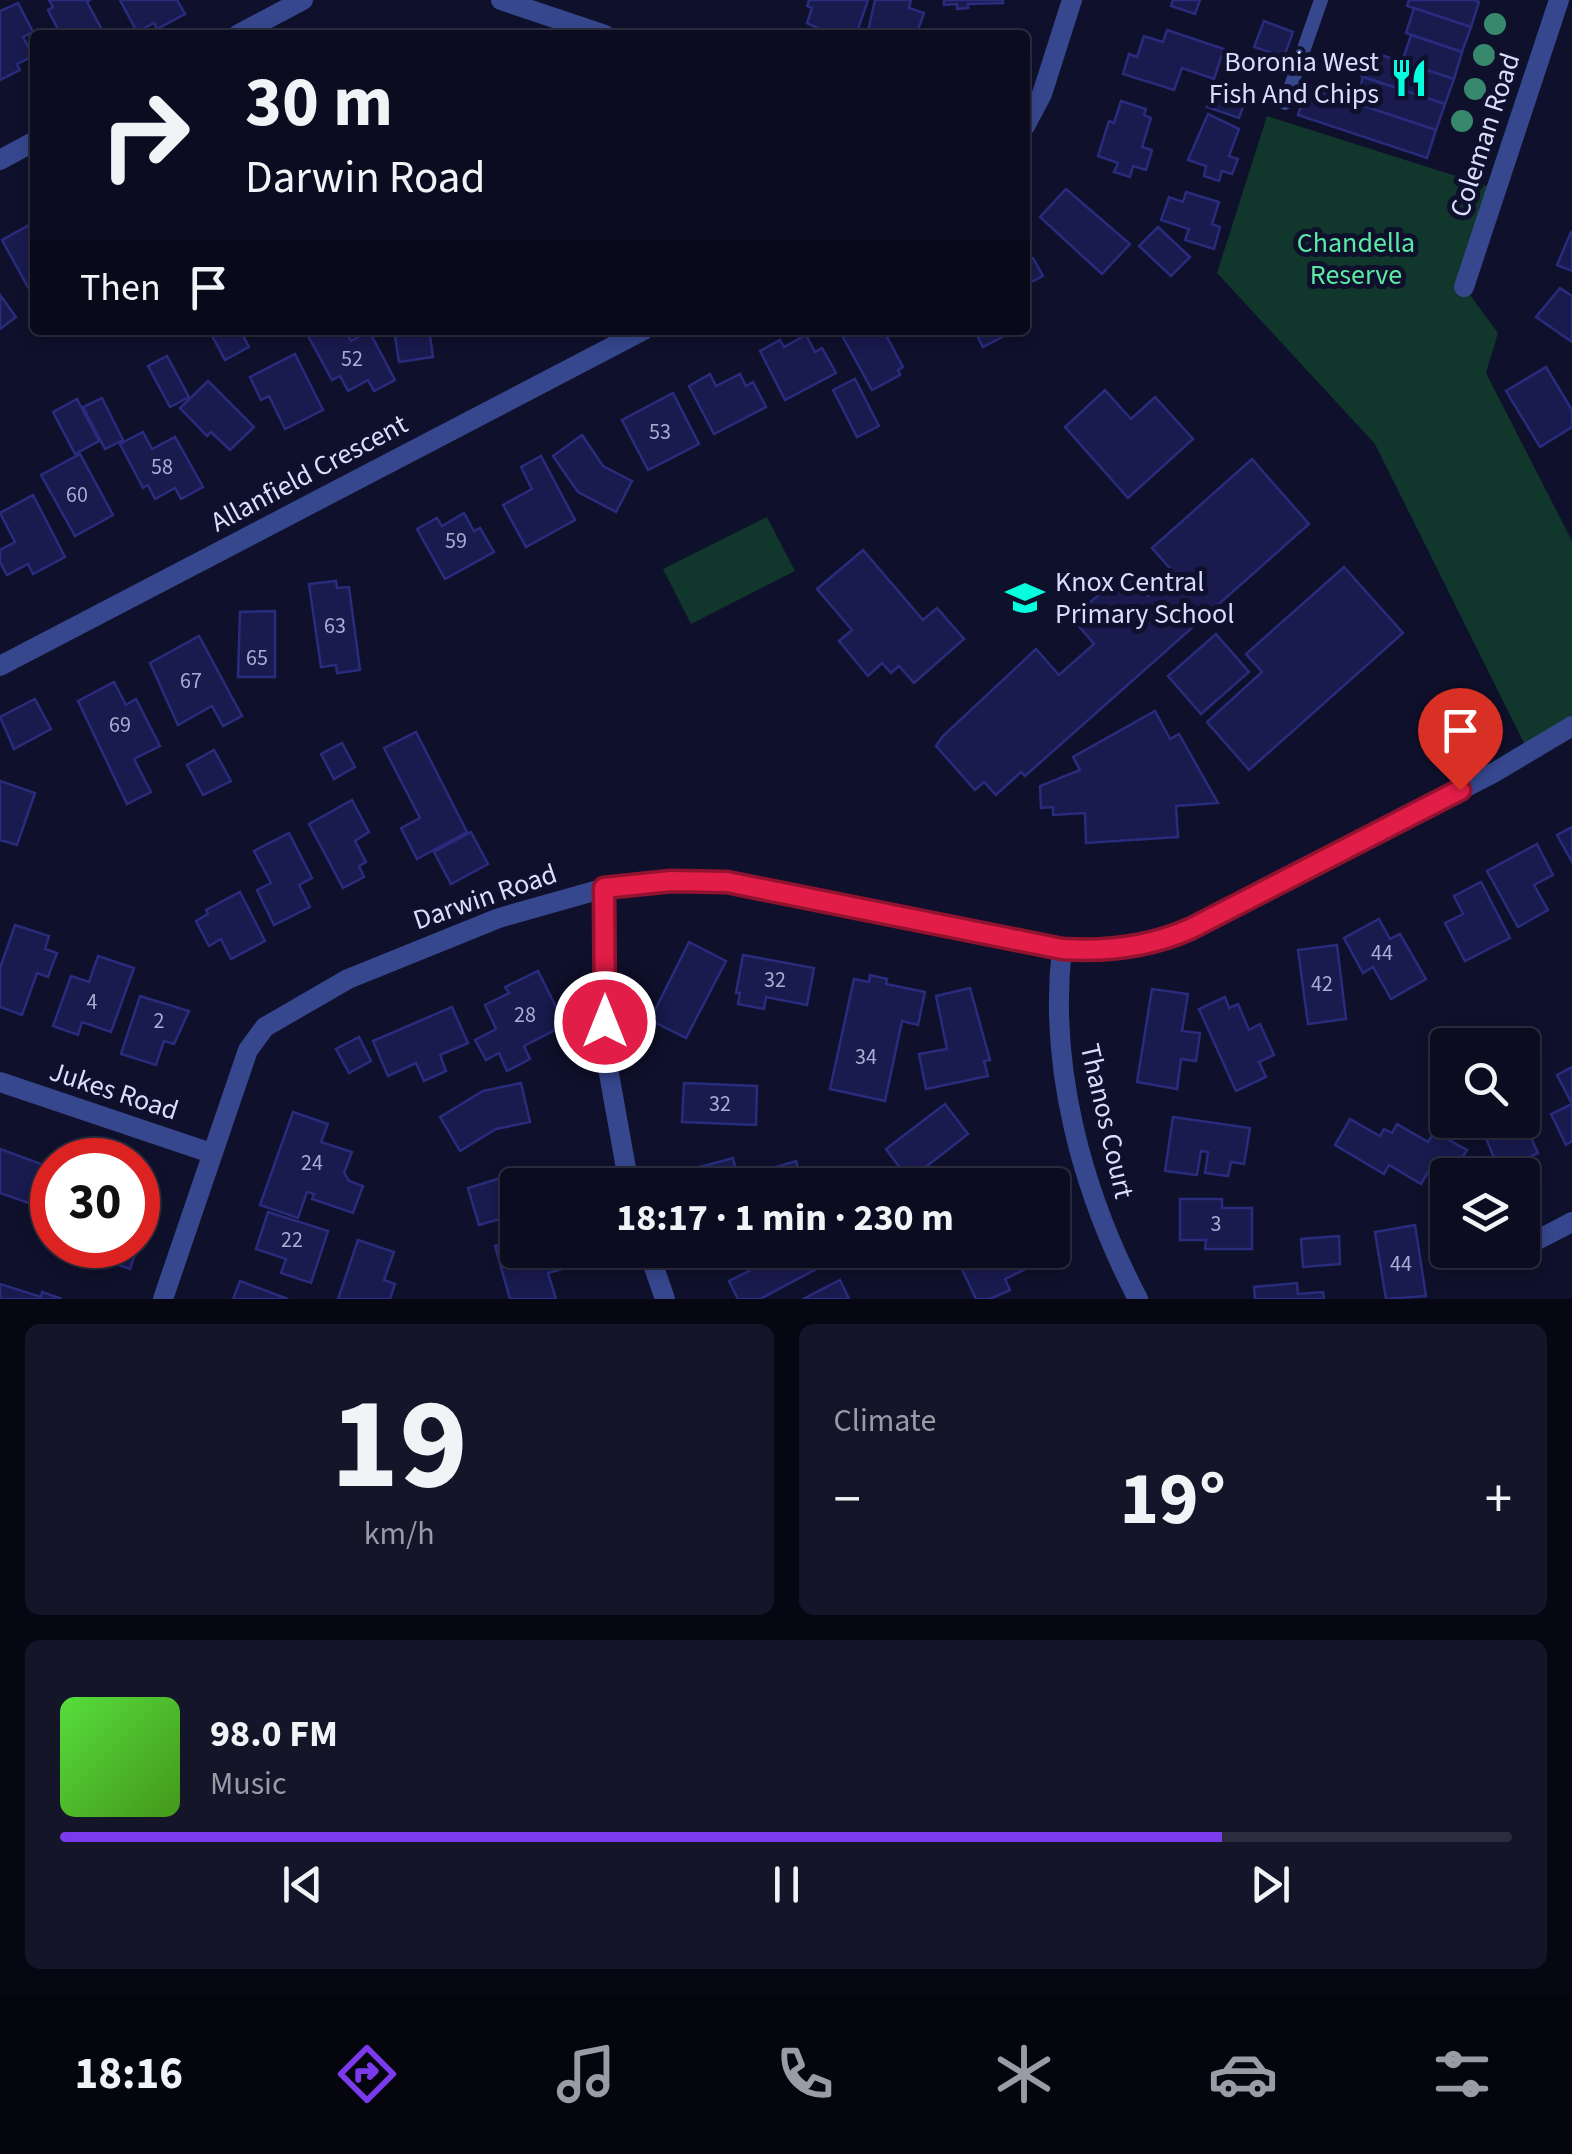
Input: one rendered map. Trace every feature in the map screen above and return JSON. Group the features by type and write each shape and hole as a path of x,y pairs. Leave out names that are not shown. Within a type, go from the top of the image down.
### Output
{"street":[{"path":"246,30 303,0"},
{"path":"501,0 590,30"},
{"path":"1030,117 1042,94 1072,0"},
{"name":"Coleman Road","path":"1464,287 1559,0"},
{"path":"0,160 30,144"},
{"name":"Allanfield Crescent","path":"0,666 634,335"},
{"name":"Darwin Road","path":"164,1299 248,1050 265,1027 389,961 535,906 604,888 671,881 727,882 1062,949 1137,946 1190,929 1495,772 1572,726"},
{"path":"604,888 606,1057 626,1168"},
{"name":"Thanos Court","path":"1062,949 1057,1020 1075,1129 1107,1233 1138,1299"},
{"name":"Jukes Road","path":"0,1082 211,1153"},
{"path":"1540,1239 1572,1222"},
{"path":"654,1268 664,1299"}],"lane":[{"path":"1285,103 1321,0"}],"green space":[{"name":"Chandella Reserve","path":"1267,116 1497,189 1464,287 1498,333 1486,373 1572,541 1572,726 1529,753 1375,444 1217,273"},
{"path":"767,517 795,571 691,624 663,569"}],"building":[{"path":"49,0 90,0 87,2 101,28 58,30 48,10 53,7"},
{"path":"120,0 177,0 185,14 157,29 154,23 136,30"},
{"path":"809,0 868,0 858,30 822,30 807,23 812,8 807,6"},
{"path":"875,0 911,0 909,8 924,13 918,30 868,30"},
{"path":"944,0 1003,3 968,4 968,8 957,9 957,4 944,5"},
{"path":"1173,0 1200,0 1195,14 1171,6"},
{"path":"1409,0 1479,2 1471,27 1407,6"},
{"path":"18,3 32,30 23,37 30,58 17,64 20,70 0,80 0,11"},
{"path":"1414,8 1471,27 1462,52 1406,33"},
{"path":"1264,21 1293,32 1284,57 1254,47"},
{"path":"1167,30 1224,49 1214,79 1182,68 1174,90 1123,74 1129,54 1137,57 1144,36 1163,42"},
{"path":"1411,35 1462,52 1454,79 1402,62"},
{"name":"Boronia West Fish And Chips","path":"1369,51 1454,79 1445,104 1361,76"},
{"path":"1363,77 1445,104 1436,130 1355,103"},
{"path":"1215,85 1247,96 1239,118 1207,107"},
{"path":"1307,87 1436,130 1427,158 1298,115"},
{"path":"1121,101 1146,109 1144,115 1151,118 1142,147 1152,150 1146,170 1133,166 1130,177 1114,172 1118,163 1098,156 1109,121 1114,123"},
{"path":"1208,114 1239,129 1229,156 1238,159 1232,174 1222,171 1219,181 1204,176 1206,166 1188,160"},
{"path":"1066,189 1130,244 1102,274 1040,217"},
{"path":"1186,192 1219,202 1212,224 1220,227 1214,249 1185,240 1189,229 1161,220 1169,197 1183,202"},
{"path":"30,226 30,291 2,240"},
{"path":"1158,227 1190,257 1171,276 1139,246"},
{"path":"1572,232 1572,271 1557,265"},
{"path":"1030,258 1043,276 1030,282"},
{"path":"1560,288 1572,296 1572,342 1536,317"},
{"path":"0,295 16,317 0,329"},
{"path":"212,335 243,335 249,347 225,360"},
{"path":"308,335 348,335 351,341 371,335 395,380 374,391 368,380 348,391 340,376 332,380"},
{"path":"395,335 436,335 430,336 433,357 399,362"},
{"path":"806,335 815,352 822,348 836,373 785,400 760,351 780,340 784,347"},
{"path":"842,335 891,335 887,337 903,367 898,370 900,375 872,390"},
{"path":"977,335 1004,335 1004,336 983,347"},
{"path":"295,354 323,410 285,429 269,396 261,400 250,377"},
{"path":"167,356 189,397 170,407 148,366"},
{"path":"1546,367 1572,410 1572,427 1540,447 1506,391"},
{"path":"710,374 716,386 740,374 746,386 753,382 766,407 714,434 689,386"},
{"path":"855,379 879,426 857,437 833,390"},
{"path":"208,381 254,427 230,450 211,432 207,436 180,408"},
{"path":"1105,390 1131,419 1155,397 1193,439 1128,498 1065,427"},
{"path":"673,393 699,444 648,470 622,420"},
{"path":"102,398 123,440 105,449 83,407"},
{"path":"77,399 99,441 75,454 53,412"},
{"path":"143,432 152,449 175,437 203,487 181,499 175,488 155,499 148,485 143,488 120,444"},
{"path":"582,435 603,466 632,481 616,512 578,492 553,456"},
{"path":"80,454 113,515 75,536 41,475"},
{"path":"541,456 575,520 526,547 503,505 532,489 521,467"},
{"path":"1252,459 1309,524 1025,776 1021,772 996,795 984,782 975,790 936,746 943,736 1036,649 1059,675 1094,644 1072,618 1126,571 1148,596 1173,572 1152,548"},
{"path":"33,495 65,557 33,574 28,564 7,575 0,562 0,550 15,542 0,513"},
{"path":"464,513 474,531 480,528 494,552 445,579 417,529 437,518 442,526"},
{"path":"863,550 923,620 937,608 964,639 914,683 899,666 891,673 882,663 868,676 839,641 852,630 817,589"},
{"path":"1344,567 1403,633 1249,770 1207,722 1262,672 1246,654"},
{"path":"336,581 337,588 349,587 360,670 337,673 336,665 321,667 309,584"},
{"path":"275,611 275,677 238,677 240,612"},
{"path":"1216,634 1249,672 1201,714 1168,676"},
{"path":"199,636 242,716 223,726 212,706 178,725 150,663"},
{"path":"114,682 126,705 136,699 160,746 134,759 151,792 127,804 78,701"},
{"path":"35,699 51,729 14,749 0,717"},
{"path":"1155,711 1170,739 1179,734 1218,803 1176,806 1178,837 1086,843 1085,813 1053,815 1053,807 1041,808 1040,786 1080,770 1073,757"},
{"path":"416,732 467,832 417,859 401,828 420,818 384,748"},
{"path":"342,743 355,767 334,779 321,754"},
{"path":"214,750 231,781 203,795 187,765"},
{"path":"0,781 35,793 17,845 0,840"},
{"path":"352,800 369,832 355,841 366,862 359,866 364,877 343,888 309,824"},
{"path":"1572,827 1572,862 1557,835"},
{"path":"471,832 488,864 451,884 434,852"},
{"path":"289,833 312,878 299,885 310,907 274,925 257,890 271,883 254,851"},
{"path":"1537,844 1553,875 1534,885 1548,910 1518,927 1487,871"},
{"path":"1481,882 1510,938 1465,961 1445,923 1463,914 1454,896"},
{"path":"240,892 265,941 231,959 221,939 209,946 196,921 208,914 206,910"},
{"path":"1379,919 1390,939 1400,934 1426,979 1391,999 1373,967 1363,973 1344,938"},
{"path":"15,925 49,936 45,949 57,953 48,977 37,973 22,1015 0,1007 0,968"},
{"path":"689,942 726,961 686,1038 650,1020"},
{"path":"1337,945 1346,1019 1308,1024 1298,950"},
{"path":"743,955 814,968 807,1005 766,997 764,1009 738,1004 740,993 736,993"},
{"path":"98,956 134,968 111,1032 82,1022 78,1035 53,1026 71,976 89,982"},
{"path":"538,971 565,1025 524,1046 530,1059 507,1071 499,1053 486,1060 475,1040 496,1029 485,1005 509,993 505,987"},
{"path":"870,975 887,979 886,984 925,992 918,1025 902,1021 885,1101 830,1089 854,979 869,982"},
{"path":"970,988 990,1060 984,1061 988,1076 926,1089 919,1054 947,1049 936,996"},
{"path":"1152,989 1188,994 1182,1031 1200,1033 1196,1061 1181,1059 1177,1089 1137,1082"},
{"path":"140,996 189,1011 174,1044 164,1041 156,1065 121,1054"},
{"path":"1225,997 1229,1008 1238,1004 1249,1030 1260,1024 1274,1055 1259,1062 1266,1077 1236,1091 1199,1009"},
{"path":"452,1007 468,1043 440,1055 446,1071 424,1081 416,1063 388,1076 373,1041"},
{"path":"359,1037 371,1061 349,1073 336,1049"},
{"path":"1572,1067 1572,1104 1557,1075"},
{"path":"521,1083 530,1122 496,1129 460,1151 440,1117 483,1091"},
{"path":"684,1083 757,1086 756,1125 682,1122"},
{"path":"945,1104 968,1134 924,1168 900,1168 886,1149"},
{"path":"1572,1104 1572,1141 1566,1145 1551,1114"},
{"path":"293,1112 328,1124 321,1142 352,1152 344,1173 349,1181 363,1186 353,1213 312,1199 314,1194 307,1192 298,1218 260,1205"},
{"path":"1173,1117 1250,1128 1244,1164 1231,1162 1228,1176 1205,1173 1208,1152 1201,1151 1197,1175 1165,1171"},
{"path":"1350,1119 1380,1136 1384,1129 1392,1133 1397,1124 1428,1142 1430,1138 1445,1138 1467,1150 1462,1158 1430,1158 1430,1173 1421,1184 1389,1165 1384,1174 1335,1145"},
{"path":"1486,1138 1531,1138 1538,1153 1527,1158 1494,1158"},
{"path":"0,1149 30,1160 30,1203 0,1193"},
{"path":"733,1158 736,1168 700,1168"},
{"path":"796,1161 798,1168 772,1168"},
{"path":"500,1178 500,1219 479,1225 468,1188"},
{"path":"1180,1199 1222,1199 1222,1208 1252,1208 1252,1249 1205,1249 1206,1240 1180,1240"},
{"path":"268,1212 328,1231 311,1283 281,1273 286,1259 256,1249"},
{"path":"1415,1225 1426,1296 1386,1299 1375,1232"},
{"path":"1339,1236 1340,1264 1303,1267 1301,1239"},
{"path":"358,1240 394,1252 384,1280 395,1284 390,1299 338,1299"},
{"path":"501,1268 566,1268 548,1273 556,1299 510,1299"},
{"path":"747,1268 818,1268 760,1299 738,1299 729,1281 749,1271"},
{"path":"961,1268 1028,1268 1005,1279 1010,1290 990,1299 976,1299"},
{"path":"840,1280 849,1299 803,1299"},
{"path":"240,1281 288,1299 233,1299"},
{"path":"1297,1283 1298,1294 1323,1292 1324,1299 1255,1299 1254,1287"},
{"path":"0,1284 41,1297 42,1292 62,1299 0,1299"}],"place":[{"name":"Boronia West Fish And Chips","path":"1409,78"},
{"name":"Knox Central Primary School","path":"1025,598"}],"route":[{"path":"605,1022 604,888 671,881 727,882 1062,949 1137,946 1190,929 1460,790"}]}
